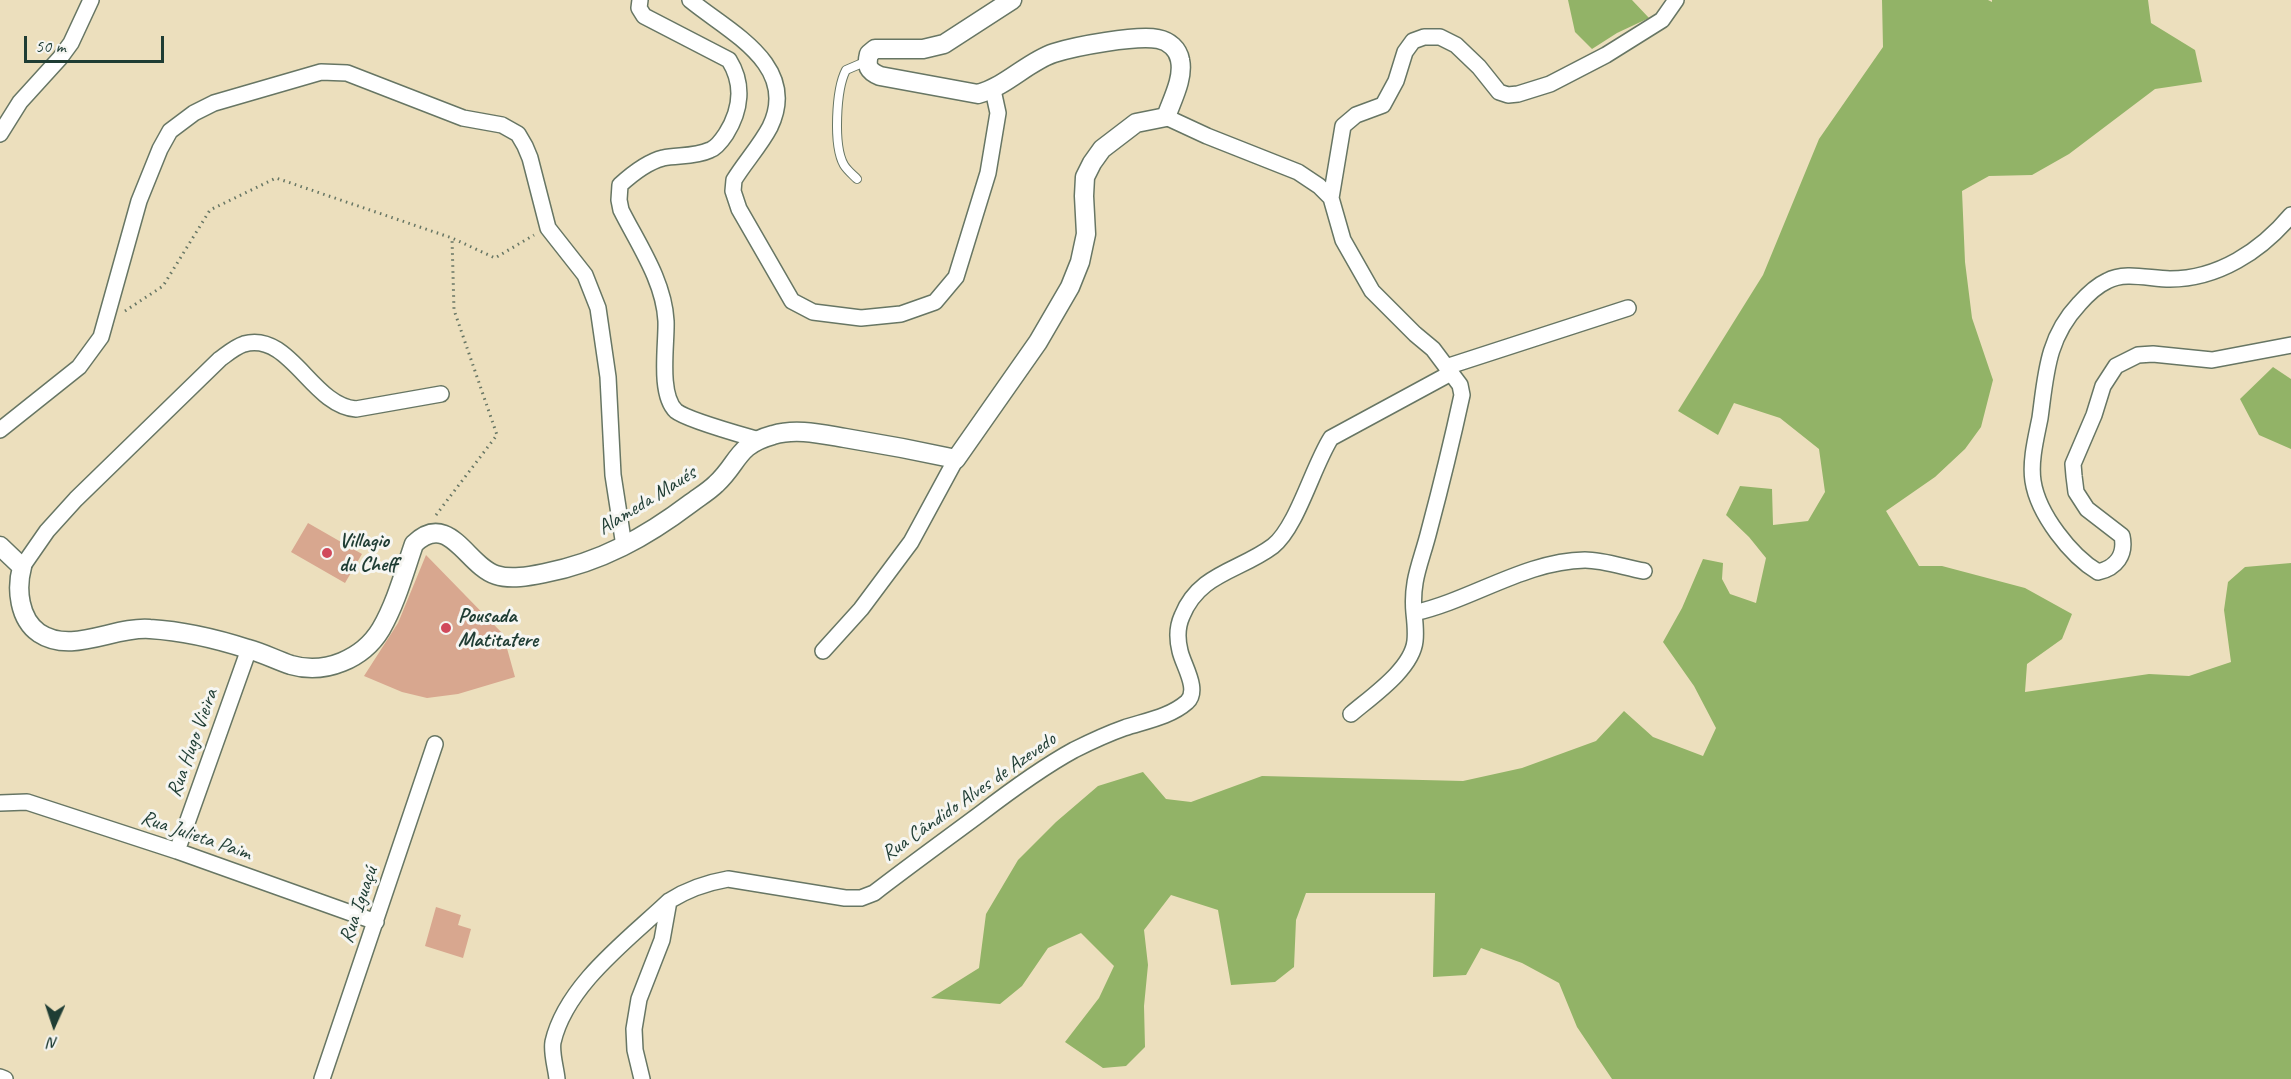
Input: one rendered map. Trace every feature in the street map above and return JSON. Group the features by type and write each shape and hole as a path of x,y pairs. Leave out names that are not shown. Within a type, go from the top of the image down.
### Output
{"street":[{"path":"0,134 20,102 71,43 91,0"},
{"path":"640,0 639,8 644,16 729,60 740,88 739,105 733,123 723,139 710,150 662,159 631,174 620,185 621,210 651,268 663,300 666,321 663,364 670,402 683,415 759,440"},
{"path":"690,0 750,46 762,57 771,73 776,91 776,111 769,128 734,180 733,191 739,209 792,301 813,312 861,318 901,314 935,302 956,277 973,228 994,144 998,113 993,90"},
{"path":"1012,0 944,44 923,49 871,55 872,73 978,94 993,90 1053,53 1133,39 1159,39 1172,44 1180,57 1181,66 1166,117"},
{"path":"1352,714 1387,683 1412,653 1416,640 1412,592 1462,395 1460,385 1433,349 1372,291 1343,240 1331,198 1343,126 1356,115 1383,105 1396,81 1405,52 1413,41 1424,37 1440,37 1456,45 1479,67 1499,92 1508,95 1518,94 1550,84 1606,55 1662,20 1676,0"},
{"path":"0,430 80,367 92,352 106,324 139,201 160,149 170,131 194,113 214,103 321,72 347,73 463,117 502,125 518,134 530,158 548,228 585,274 598,308 608,377 613,475 624,546"},
{"path":"823,651 861,609 911,542 956,459 1038,342 1070,287 1080,262 1086,234 1085,177 1102,149 1136,123 1166,117 1216,140 1298,172 1319,186 1331,198"},
{"path":"2291,215 2270,237 2221,270 2200,277 2171,279 2125,276 2108,280 2088,293 2057,333 2047,365 2036,441 2033,483 2051,524 2087,565 2098,572 2109,570 2121,556 2124,545 2122,536 2087,510 2076,492 2073,464 2094,415 2103,386 2116,366 2138,355 2153,354 2212,360 2291,345"},
{"name":"Rua Cândido Alves de Azevedo","path":"557,1079 552,1044 564,1013 589,976 669,901 696,886 728,879 845,898 861,898 874,893 1028,778 1074,750 1110,733 1166,715 1186,704 1191,698 1192,689 1179,650 1178,633 1181,618 1191,597 1211,580 1274,545 1288,529 1321,453 1331,438 1449,370 1628,308"},
{"path":"0,546 22,567 47,531 76,499 220,358 242,345 265,344 276,350 305,374 320,392 345,409 356,410 441,394"},
{"name":"Alameda Maués","path":"22,567 18,580 24,616 39,632 57,641 81,640 148,628 200,636 249,649 293,666 315,668 336,666 360,652 380,631 395,601 414,544 429,534 441,534 455,540 477,562 495,575 520,577 584,564 624,546 672,517 717,483 737,456 759,440 774,435 812,432 956,459"},
{"path":"1414,613 1456,600 1545,565 1588,560 1644,571"},
{"name":"Rua Hugo Vieira","path":"177,851 249,649"},
{"name":"Rua Iguaçú","path":"322,1079 435,744"},
{"name":"Rua Julieta Paim","path":"0,803 27,802 177,851 376,922"},
{"path":"642,1079 635,1050 634,1029 639,999 662,940 669,901"},
{"path":"0,1077 5,1079"}],"lane":[{"path":"857,179 844,165 838,147 838,96 846,70 871,55"}],"path":[{"path":"106,324 163,286 210,210 276,178 452,238 495,258 548,228"},
{"path":"434,517 497,435 454,310 452,238"}],"green space":[{"path":"1568,0 1632,0 1649,18 1617,33 1592,49 1575,32"},
{"path":"1882,0 1988,0 1992,2 1992,0 2148,0 2151,23 2195,50 2202,82 2155,89 2069,154 2032,175 1989,176 1962,191 1965,262 1972,318 1993,380 1981,427 1965,449 1935,477 1886,511 1919,566 1942,566 2025,588 2072,614 2062,639 2027,664 2025,692 2149,674 2189,676 2231,662 2224,610 2228,582 2245,567 2291,563 2291,1079 1612,1079 1577,1027 1559,983 1522,963 1481,948 1466,975 1433,977 1435,893 1306,893 1296,920 1294,967 1275,982 1231,985 1218,910 1171,895 1144,930 1148,965 1144,1006 1145,1047 1126,1066 1103,1068 1065,1042 1099,998 1114,966 1081,933 1048,948 1022,986 1000,1004 931,998 979,968 986,914 1018,860 1056,822 1098,786 1143,772 1166,799 1191,802 1262,776 1463,781 1522,768 1596,741 1624,711 1653,737 1703,756 1716,728 1694,686 1663,642 1682,608 1703,559 1723,563 1722,579 1730,594 1756,603 1766,558 1749,537 1726,515 1740,486 1772,489 1773,525 1808,521 1825,492 1819,449 1780,418 1734,403 1718,435 1678,411 1763,275 1819,139 1883,47"},
{"path":"2273,367 2291,379 2291,449 2259,435 2240,399"}],"building":[{"name":"Villagio du Cheff","path":"308,523 362,554 345,583 291,552"},
{"name":"Pousada Matitatere","path":"426,555 503,634 515,677 458,694 427,698 402,692 364,676 398,623"},
{"path":"436,907 461,915 458,925 471,929 463,958 425,946"}],"place":[{"name":"Villagio du Cheff","path":"327,553"},
{"name":"Pousada Matitatere","path":"446,628"}]}
